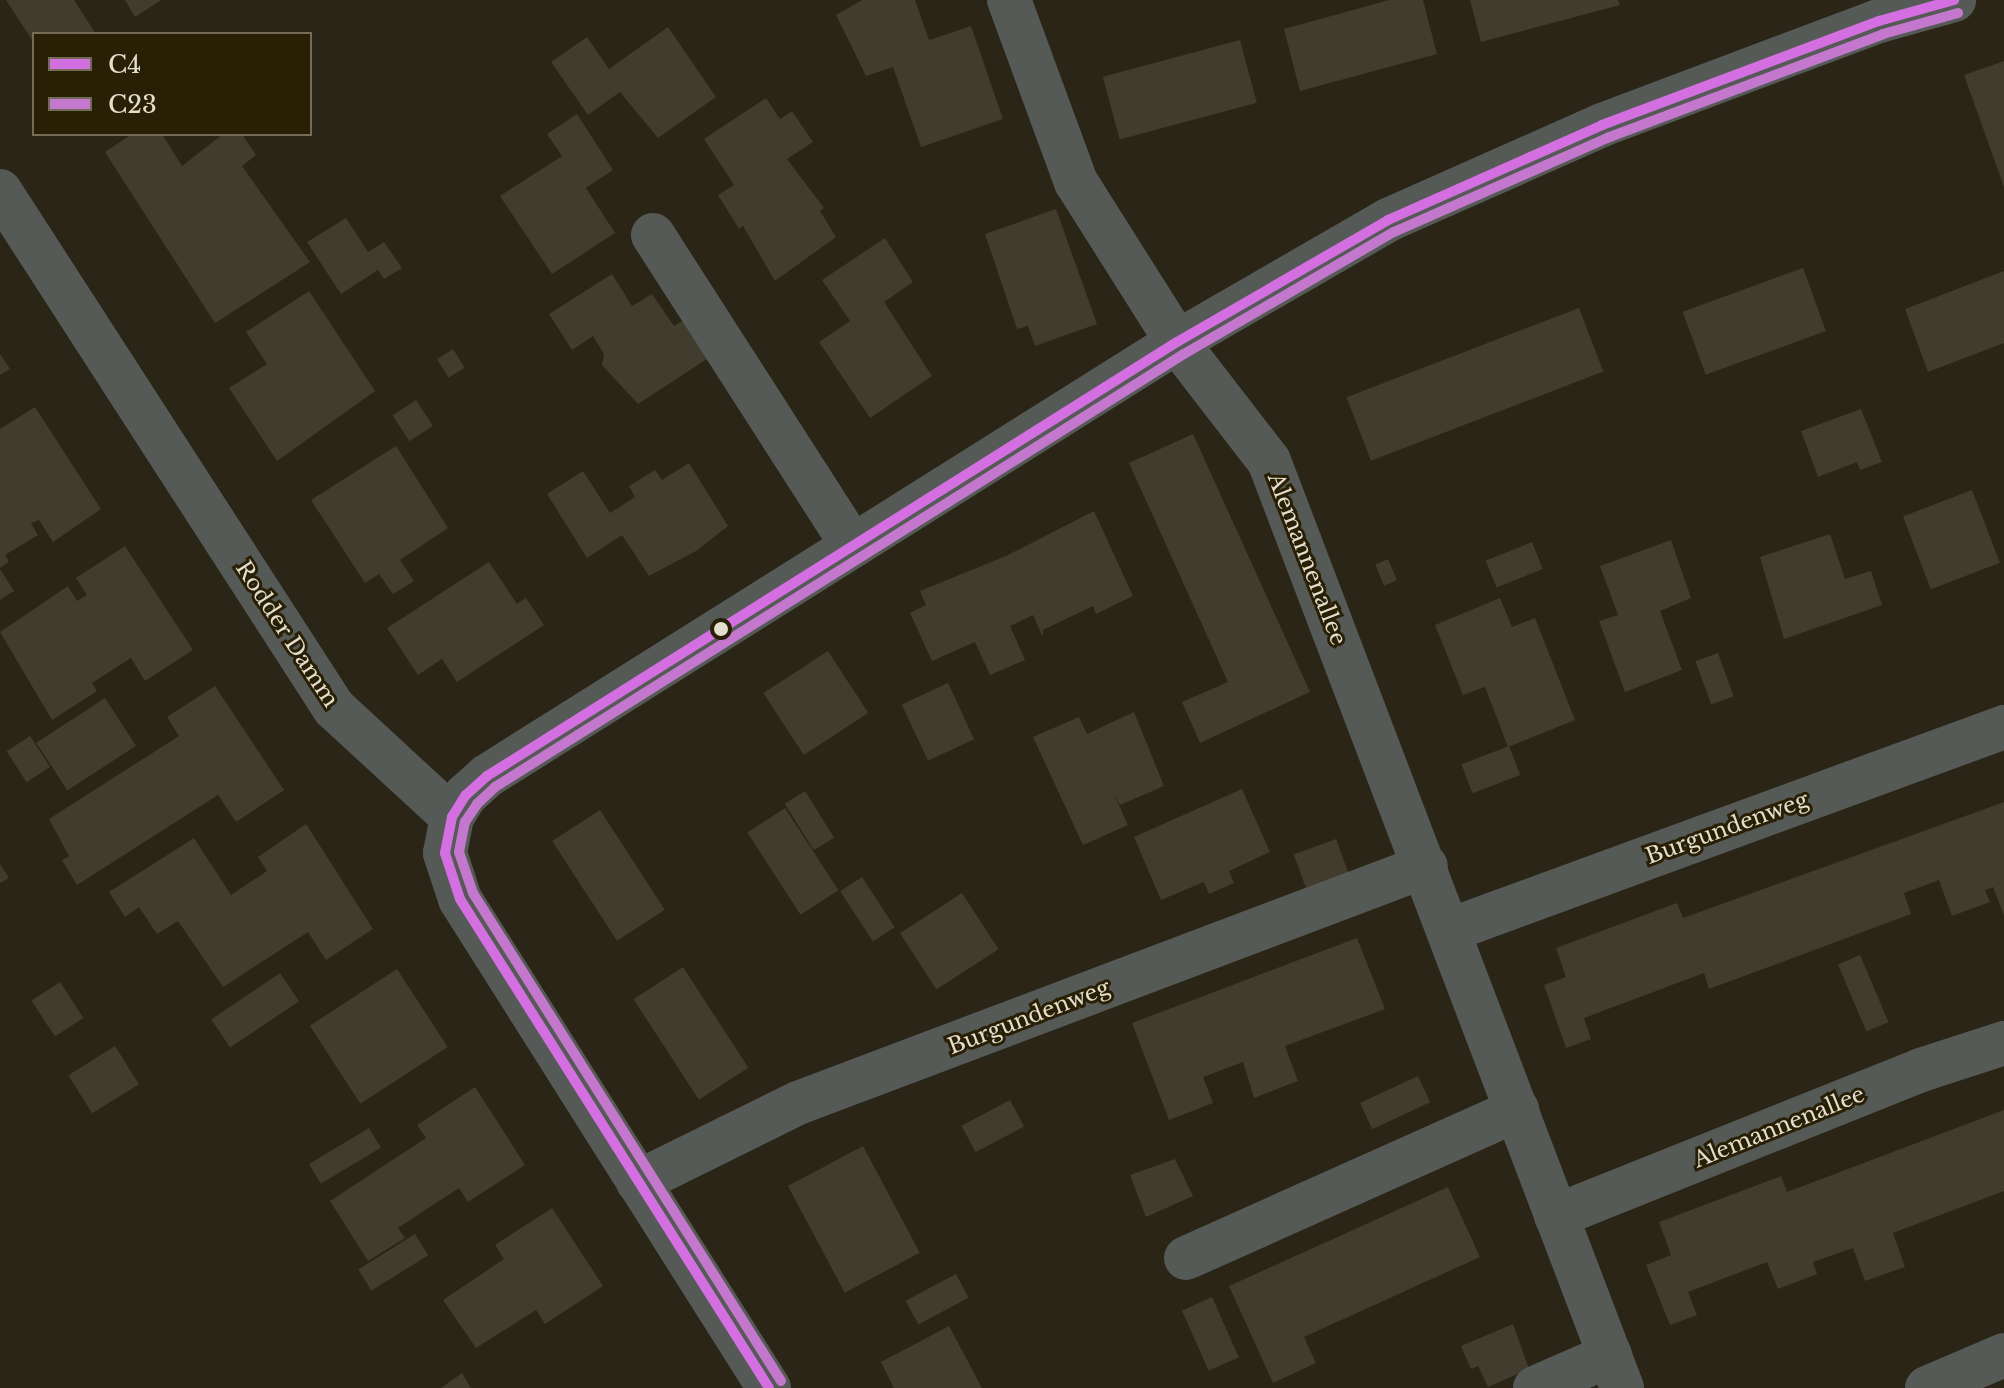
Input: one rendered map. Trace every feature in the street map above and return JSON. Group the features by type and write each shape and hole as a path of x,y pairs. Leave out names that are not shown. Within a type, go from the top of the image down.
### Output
{"street":[{"name":"Alemannenallee","path":"1009,0 1076,182 1177,342 1269,461 1426,866 1616,1372 1535,1388"},
{"path":"769,1388 460,899 445,853 452,817 487,776 1177,342 1388,220 1602,125 1876,11 1954,0"},
{"name":"Rodder Damm","path":"0,191 334,708 452,817"},
{"path":"653,235 852,545"},
{"name":"Burgundenweg","path":"1450,930 2004,727"},
{"name":"Burgundenweg","path":"638,1182 798,1103 1426,866"},
{"name":"Alemannenallee","path":"1556,1216 1921,1070 2004,1043"},
{"path":"1186,1258 1517,1110"},
{"path":"1927,1388 2004,1355"}],"building":[{"path":"6,0 74,0 95,32 32,32 32,40"},
{"path":"125,0 161,0 135,17"},
{"path":"862,0 915,0 929,40 971,26 1003,119 921,147 893,67 866,76 836,15"},
{"path":"1389,0 1423,0 1437,54 1300,91 1284,29"},
{"path":"1470,0 1618,0 1620,5 1481,42"},
{"path":"668,27 716,97 658,138 620,92 588,115 551,62 587,37 609,69"},
{"path":"1240,40 1257,103 1120,140 1103,77"},
{"path":"2004,61 2004,187 1964,75"},
{"path":"766,98 780,119 792,111 813,142 787,159 824,208 820,211 836,237 775,281 743,226 739,229 718,195 734,185 704,139"},
{"path":"577,114 613,170 586,188 615,233 552,274 500,196 562,156 547,134"},
{"path":"129,136 163,136 182,166 220,136 243,136 256,155 242,166 310,262 215,323 105,152"},
{"path":"1056,209 1097,324 1035,346 1028,326 1017,329 985,234"},
{"path":"346,218 368,252 384,242 402,268 384,279 378,270 341,294 307,242"},
{"path":"885,238 913,282 884,302 932,376 870,418 819,342 850,321 822,280"},
{"path":"1803,268 1826,331 1706,375 1683,312"},
{"path":"2004,271 2004,343 1928,372 1905,309"},
{"path":"612,274 632,306 652,294 674,326 682,321 707,359 638,404 602,365 604,354 593,336 572,350 549,314"},
{"path":"309,291 375,391 277,461 229,388 267,364 246,332"},
{"path":"1579,308 1603,371 1371,461 1347,397"},
{"path":"453,349 465,368 449,378 437,359"},
{"path":"0,354 10,369 0,375"},
{"path":"416,400 433,426 409,441 393,415"},
{"path":"35,407 101,509 53,542 39,520 31,523 38,535 5,555 9,562 0,568 0,429"},
{"path":"1861,409 1882,462 1860,470 1857,462 1818,477 1801,431"},
{"path":"1193,434 1310,692 1200,743 1182,702 1228,682 1129,463"},
{"path":"396,446 448,528 400,560 414,581 393,594 379,574 365,583 311,500"},
{"path":"689,463 728,526 696,551 649,576 622,535 587,558 547,494 583,471 610,513 635,497 629,486 655,470 662,480"},
{"path":"1972,490 2000,563 1931,589 1903,517"},
{"path":"1094,511 1133,596 1096,614 1093,606 1043,630 1043,637 1033,615 1010,626 1025,660 990,675 975,642 932,661 910,613 926,605 920,591 1006,556"},
{"path":"1830,534 1845,579 1871,571 1882,605 1784,639 1760,557"},
{"path":"1671,540 1691,598 1660,611 1682,670 1625,692 1599,621 1618,615 1600,566"},
{"path":"1532,542 1543,569 1497,588 1486,561"},
{"path":"125,546 193,650 145,681 131,658 92,683 97,691 52,720 0,632 68,586 77,601 87,595 76,578"},
{"path":"1388,559 1397,580 1384,586 1375,564"},
{"path":"489,562 517,604 526,598 544,625 457,682 442,659 418,675 387,628"},
{"path":"0,569 14,591 0,600"},
{"path":"1500,598 1512,627 1535,618 1575,720 1508,747 1485,687 1463,695 1435,625"},
{"path":"828,651 868,713 804,755 763,693"},
{"path":"1718,653 1734,696 1711,704 1695,661"},
{"path":"948,683 974,739 928,761 902,705"},
{"path":"215,686 284,790 236,822 218,795 77,885 62,860 69,856 49,819 179,736 167,717"},
{"path":"105,698 136,746 67,790 36,743"},
{"path":"1134,712 1164,786 1120,805 1113,792 1128,825 1083,845 1033,737 1079,717 1087,734"},
{"path":"30,736 50,767 27,782 7,751"},
{"path":"1509,746 1520,775 1472,793 1461,764"},
{"path":"1242,789 1270,852 1229,871 1234,883 1209,894 1204,882 1161,900 1134,837"},
{"path":"805,791 834,838 814,850 785,804"},
{"path":"2004,802 2004,915 1993,887 1985,890 1990,902 1952,916 1939,880 1904,893 1911,914 1709,989 1704,973 1584,1018 1591,1039 1566,1048 1544,985 1566,977 1556,948 1677,903 1683,918"},
{"path":"785,808 838,890 801,915 747,833"},
{"path":"600,810 665,910 617,941 552,841"},
{"path":"306,824 373,929 326,960 308,932 223,987 178,921 157,934 139,907 125,917 109,892 194,838 231,895 267,871 258,857"},
{"path":"1336,839 1351,880 1309,896 1294,854"},
{"path":"0,864 9,878 0,883"},
{"path":"862,877 895,927 873,941 840,891"},
{"path":"962,893 998,949 936,989 900,933"},
{"path":"1357,938 1385,1009 1285,1046 1298,1081 1254,1098 1243,1062 1203,1077 1213,1103 1169,1120 1132,1023"},
{"path":"1860,955 1889,1022 1866,1032 1838,964"},
{"path":"683,967 748,1068 699,1100 634,999"},
{"path":"397,969 448,1047 360,1104 310,1026"},
{"path":"280,973 299,1001 230,1048 211,1019"},
{"path":"60,982 83,1018 55,1037 31,1001"},
{"path":"115,1046 139,1084 92,1113 68,1075"},
{"path":"1418,1076 1430,1102 1372,1129 1360,1103"},
{"path":"475,1087 525,1165 468,1202 459,1188 398,1228 405,1238 368,1261 330,1201 426,1138 417,1125"},
{"path":"1010,1100 1024,1126 976,1152 961,1126"},
{"path":"2004,1110 2004,1191 1893,1233 1905,1267 1865,1281 1853,1248 1813,1262 1817,1274 1778,1289 1767,1262 1688,1292 1697,1315 1670,1325 1646,1265 1671,1255 1659,1222 1781,1176 1787,1192"},
{"path":"369,1128 381,1148 321,1184 309,1164"},
{"path":"863,1146 920,1253 845,1293 788,1186"},
{"path":"1175,1159 1193,1196 1146,1217 1130,1175"},
{"path":"1448,1187 1480,1257 1304,1337 1316,1363 1273,1383 1229,1286"},
{"path":"552,1208 603,1286 545,1324 536,1310 476,1348 443,1300 504,1259 495,1245"},
{"path":"415,1234 428,1255 371,1291 358,1270"},
{"path":"956,1274 969,1298 918,1325 906,1301"},
{"path":"1212,1297 1239,1357 1209,1371 1182,1310"},
{"path":"1513,1324 1529,1369 1488,1387 1478,1366 1471,1369 1461,1346"},
{"path":"949,1326 982,1388 894,1388 881,1362"},
{"path":"462,1373 471,1388 441,1388"}],"transit line":[{"name":"C4","path":"769,1388 460,899 445,853 452,817 466,795 487,776 1177,342 1388,220 1602,125 1879,21 1954,0"},
{"name":"C23","path":"781,1381 473,893 459,852 465,822 477,804 495,787 1184,354 1394,232 1607,138 1883,34 1958,13"}]}
